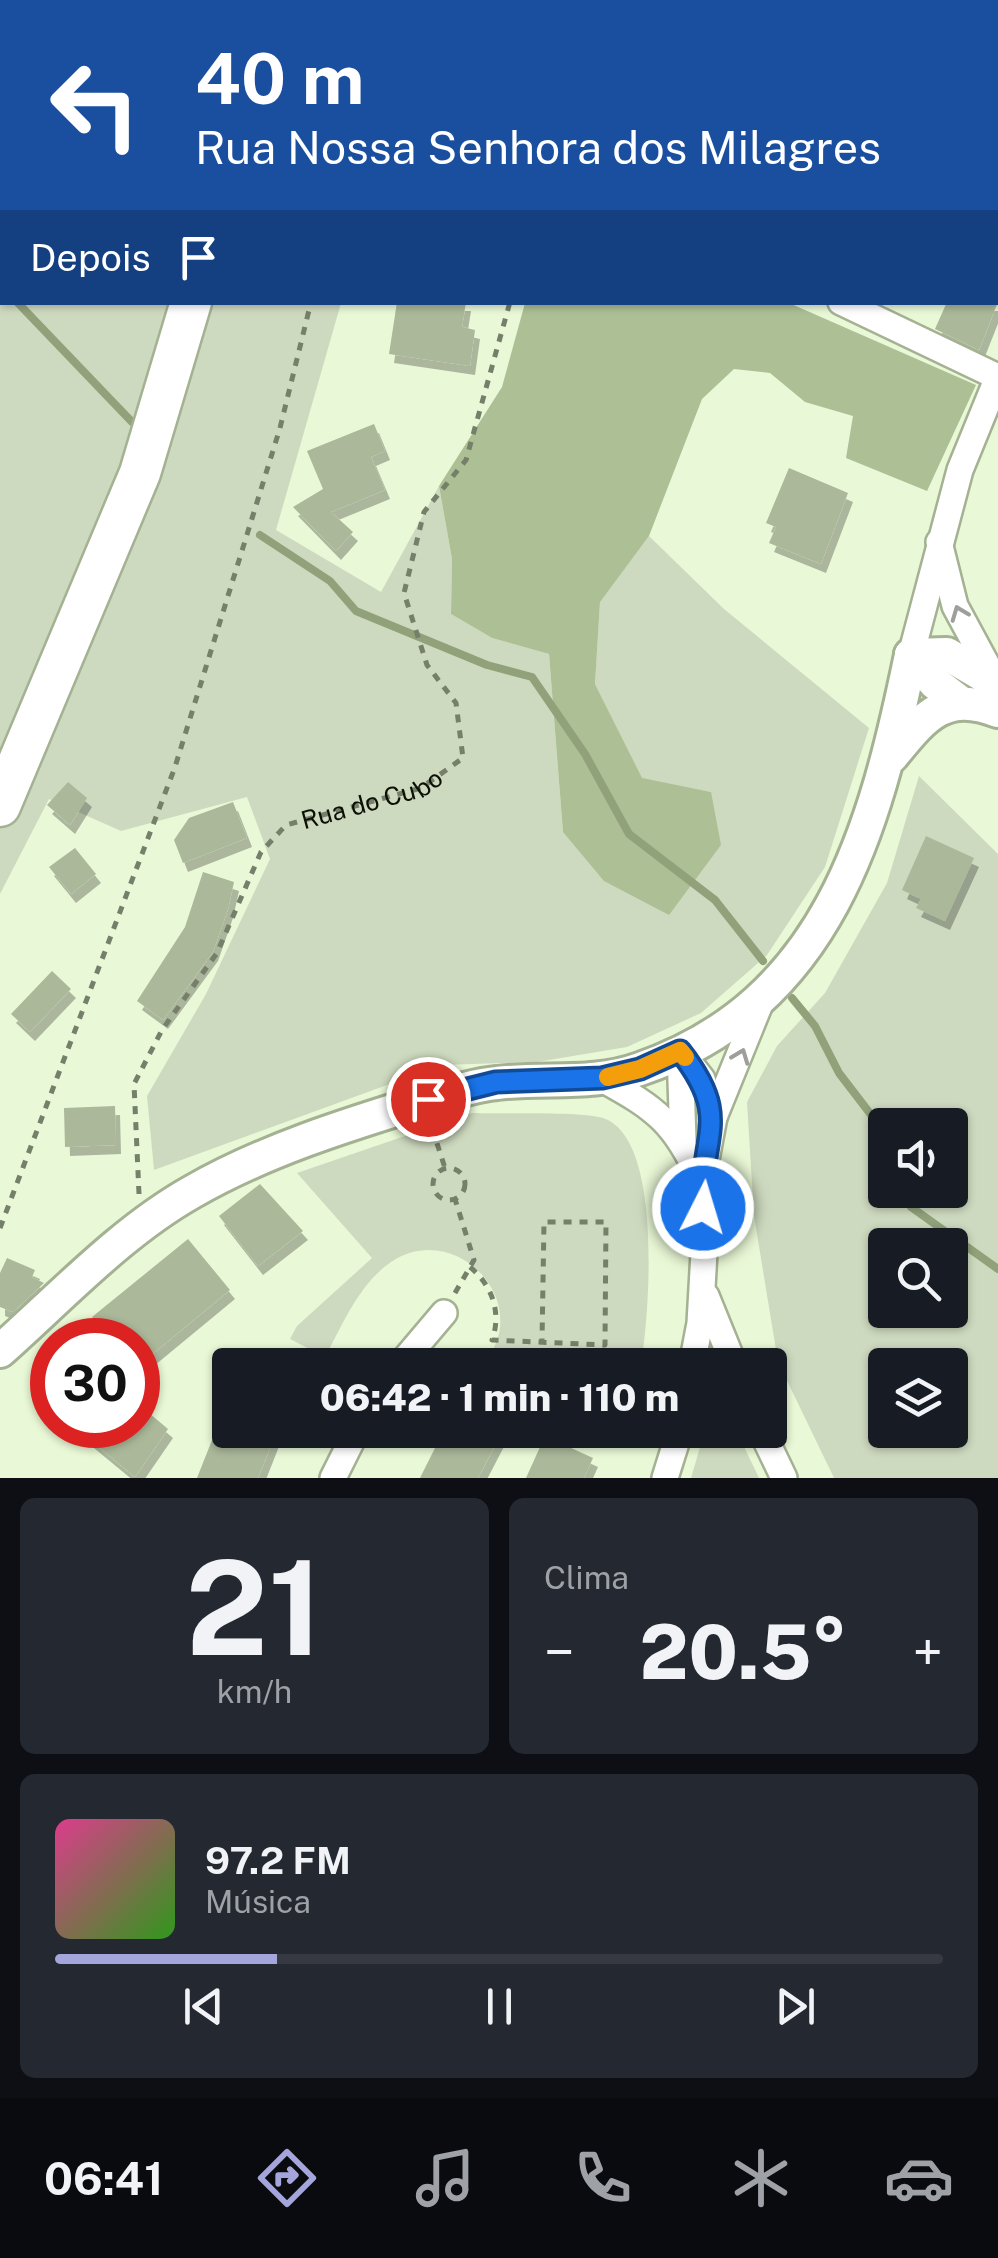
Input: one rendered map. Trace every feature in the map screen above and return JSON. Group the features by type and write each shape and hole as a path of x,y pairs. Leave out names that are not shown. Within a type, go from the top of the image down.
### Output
{"main road":[{"path":"0,806 140,474 189,305"}],"street":[{"path":"0,1351 140,1227 190,1192 251,1163 428,1099 496,1082 602,1078 640,1069 723,1027 764,994 810,940 844,885 871,823 889,760 938,540 960,470 998,377 848,305"},
{"path":"938,540 956,606 997,692"},
{"path":"911,655 947,654 997,692"},
{"path":"911,655 935,684 960,702"},
{"path":"889,760 919,722 938,709 997,692"},
{"path":"694,1348 702,1286 702,1181 714,1117 764,994"},
{"path":"680,1051 702,1079 714,1117"},
{"path":"680,1051 683,1142"},
{"path":"602,1078 658,1111 683,1142 702,1181"},
{"path":"702,1286 727,1348"},
{"path":"414,1348 444,1313"},
{"path":"333,1478 348,1448"},
{"path":"665,1478 674,1448"},
{"path":"770,1448 784,1478"}],"path":[{"path":"0,1228 176,767 280,428 310,305"},
{"name":"Rua do Cubo","path":"140,1227 134,1084 162,1030 217,953 261,852 286,825 421,788 463,758 456,703 424,656 404,593 424,512 466,460 509,305"},
{"path":"432,1126 445,1168"},
{"path":"445,1168 460,1172 464,1178 462,1194 455,1198 439,1196 434,1189 438,1173 445,1168"},
{"path":"444,1313 474,1260 455,1198"},
{"path":"544,1222 606,1222 606,1345 542,1346 542,1341 544,1222"},
{"path":"470,1268 493,1298 496,1326 492,1340 542,1341"}],"green space":[{"path":"0,305 340,305 276,530 381,592 439,486 452,559 451,614 492,638 549,654 563,832 711,792 642,779 595,684 600,601 649,536 724,609 869,728 825,867 767,955 701,1013 627,1047 537,1062 442,1065 154,1170 147,1096 206,994 270,859 247,797 121,831 49,799 0,894"},
{"path":"524,305 794,305 976,385 927,491 846,458 853,416 805,402 770,373 734,369 702,399 649,536 600,602 595,684 642,778 711,792 721,845 669,915 604,881 563,832 549,654 492,638 451,614 452,559 439,486 502,387"},
{"path":"919,776 998,854 998,1478 834,1478 787,1381 787,1348 776,1348 754,1216 747,1102 777,1046 825,993 887,883"},
{"path":"472,1113 603,1118 622,1132 636,1158 644,1192 649,1271 643,1348 493,1348 500,1317 495,1294 482,1274 463,1259 441,1251 416,1251 391,1262 370,1281 330,1348 308,1348 290,1339 297,1326 372,1258 297,1173"},
{"path":"700,1448 745,1448 759,1478 691,1478"}],"building":[{"path":"397,305 466,305 462,327 475,330 470,366 389,354"},
{"path":"946,305 997,305 979,350 935,329"},
{"path":"374,424 385,451 371,457 385,490 331,512 353,532 336,551 293,507 323,489 307,451"},
{"path":"789,468 848,493 821,564 769,543 776,527 766,523"},
{"path":"68,782 87,798 70,825 47,805"},
{"path":"233,802 247,838 183,863 174,840 189,818"},
{"path":"926,836 974,858 945,921 916,908 921,899 902,890"},
{"path":"75,848 96,874 71,894 49,867"},
{"path":"203,872 234,882 228,909 213,952 163,1020 137,1001 185,927"},
{"path":"52,971 71,989 30,1032 11,1014"},
{"path":"115,1106 116,1145 65,1147 64,1108"},
{"path":"260,1184 303,1231 258,1266 219,1216"},
{"path":"188,1239 230,1290 160,1348 160,1318 92,1317"},
{"path":"7,1258 35,1270 32,1277 44,1283 13,1312 0,1307 0,1273"},
{"path":"160,1422 168,1429 160,1441"},
{"path":"212,1440 212,1448 270,1448 258,1478 197,1478"},
{"path":"100,1448 155,1448 135,1477"},
{"path":"435,1448 494,1448 478,1478 420,1478"},
{"path":"540,1448 571,1448 593,1458 584,1478 526,1478"}],"waterway":[{"path":"20,305 132,422"},
{"path":"260,535 330,581 356,611 487,665 532,677 585,754 629,834 715,900 763,961"},
{"path":"792,998 815,1026 839,1073 868,1111"},
{"path":"912,1208 998,1269"}],"slow traffic":[{"path":"608,1077 640,1069 680,1051 685,1057"}],"route":[{"path":"428,1099 496,1082 602,1078 640,1069 680,1051 702,1079 714,1117 702,1181 703,1208"}]}
